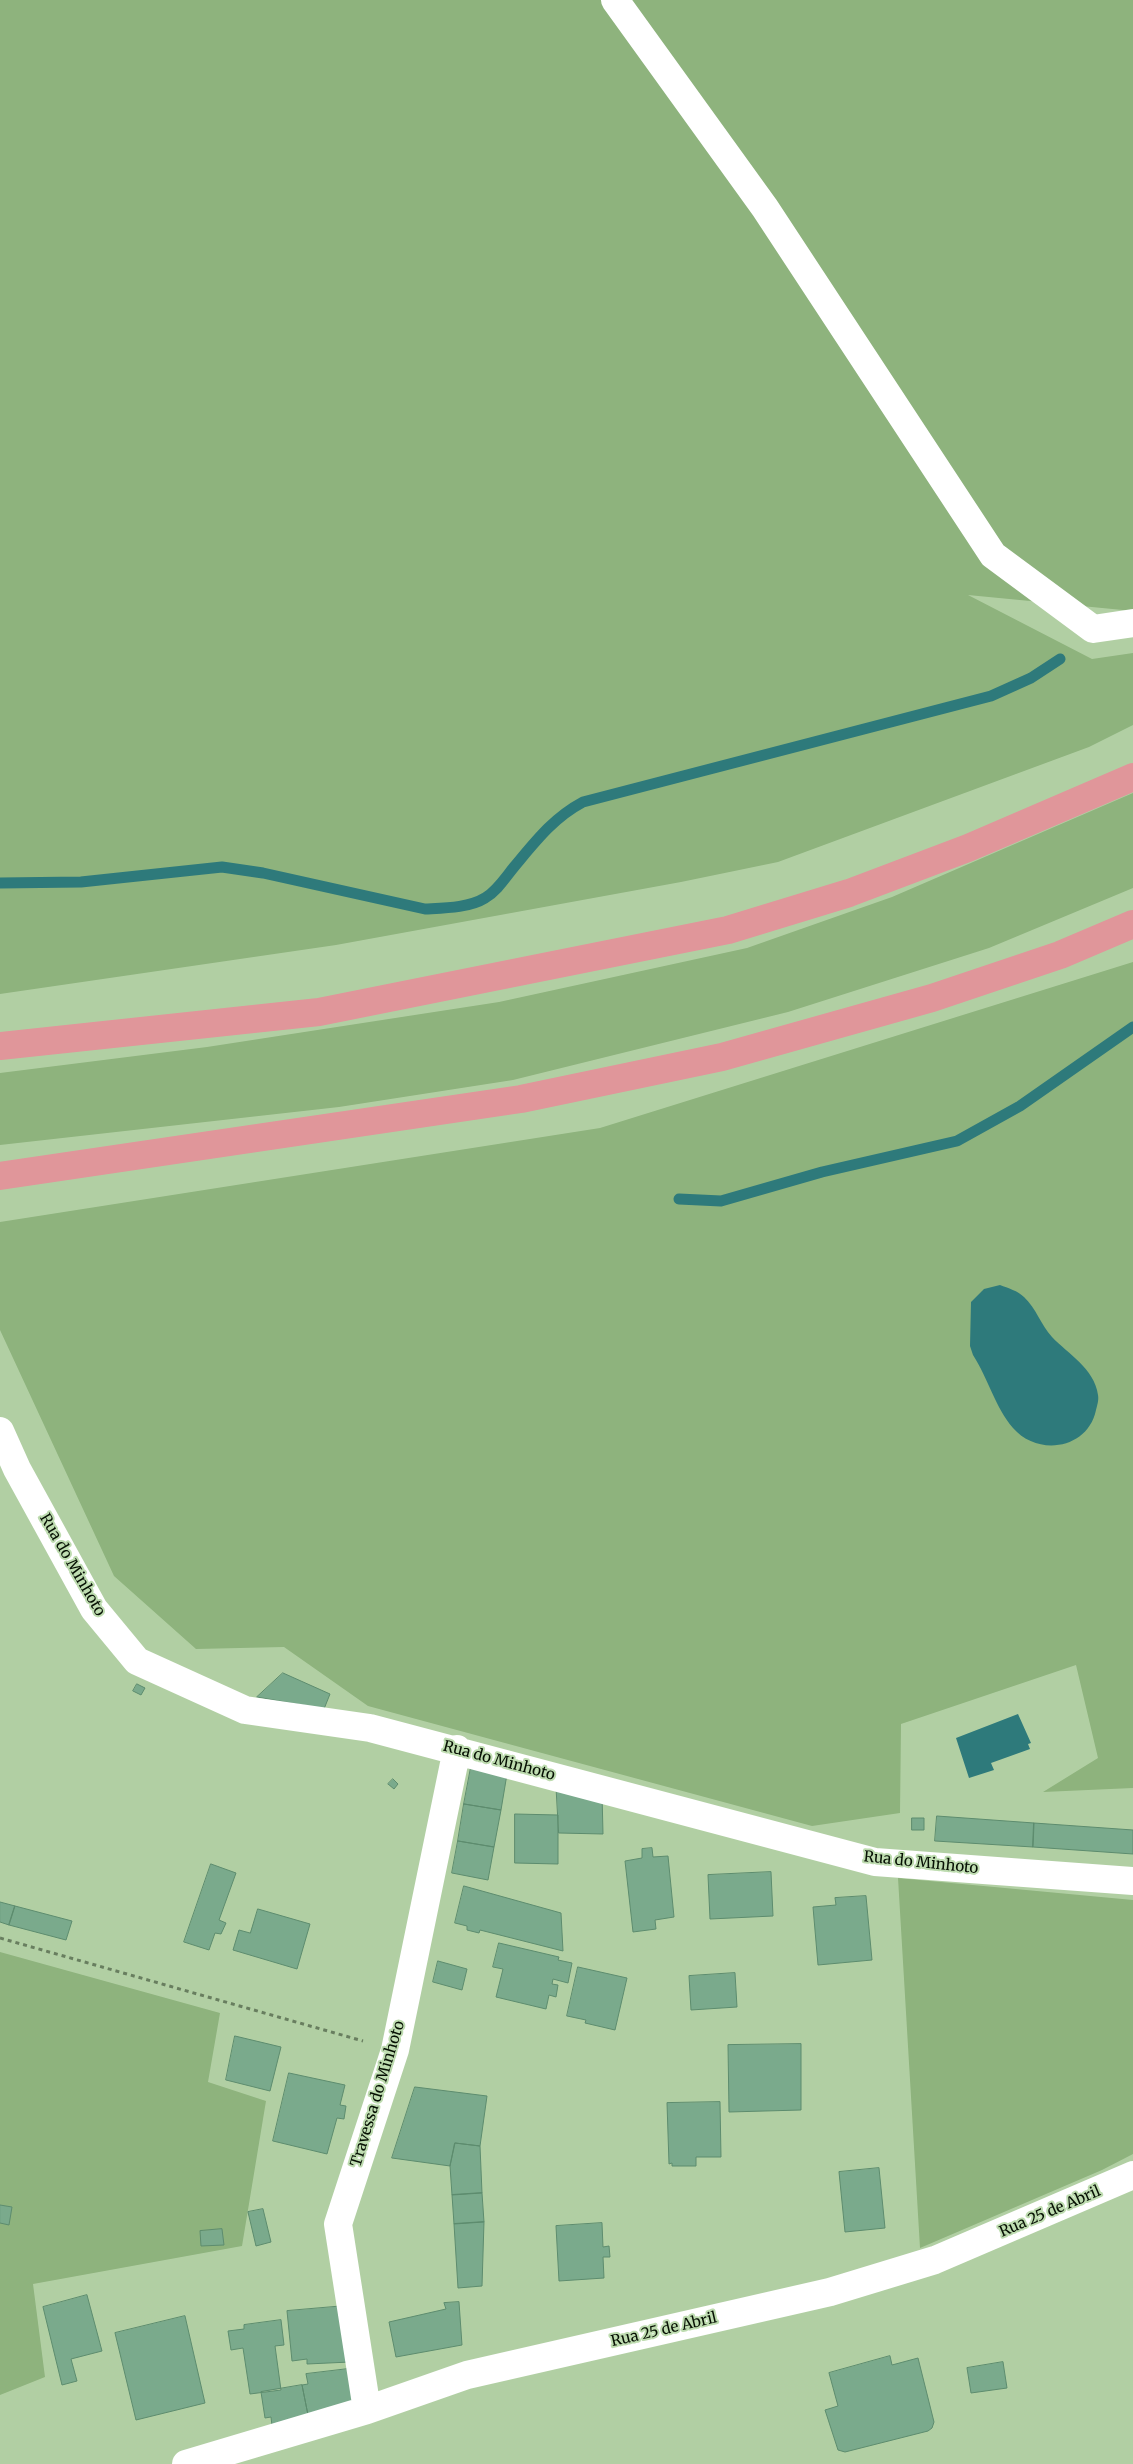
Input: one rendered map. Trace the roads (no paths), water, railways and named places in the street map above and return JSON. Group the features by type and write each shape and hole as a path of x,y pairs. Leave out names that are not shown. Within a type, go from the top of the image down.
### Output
{"highway":[{"path":"0,1046 319,1012 728,930 886,880 968,848 1133,777"},
{"path":"0,1176 521,1099 722,1057 932,998 1060,954 1133,924"}],"street":[{"path":"615,0 765,208 993,555 1093,629 1133,623"},
{"name":"Rua do Minhoto","path":"0,1430 17,1469 94,1609 137,1661 244,1710 370,1728 457,1749 875,1862 1133,1881"},
{"name":"Travessa do Minhoto","path":"366,2410 338,2224 395,2050 457,1749"},
{"name":"Rua 25 de Abril","path":"186,2464 366,2410 467,2375 830,2292 935,2260 1133,2175"}],"water":[{"path":"1000,1285 1019,1293 1028,1301 1052,1337 1080,1362 1096,1385 1098,1401 1091,1423 1083,1433 1073,1440 1061,1444 1048,1445 1035,1443 1023,1437 1013,1428 1001,1411 973,1355 970,1346 971,1302 984,1289"},
{"path":"1018,1714 1031,1743 1028,1744 1030,1749 991,1763 994,1770 969,1778 956,1738"}],"waterway":[{"path":"0,883 81,882 222,867 263,873 425,909 464,906 479,901 493,892 545,831 572,808 583,802 991,696 1031,678 1060,659"},
{"path":"679,1199 721,1201 822,1172 957,1141 1020,1106 1133,1027"}]}
